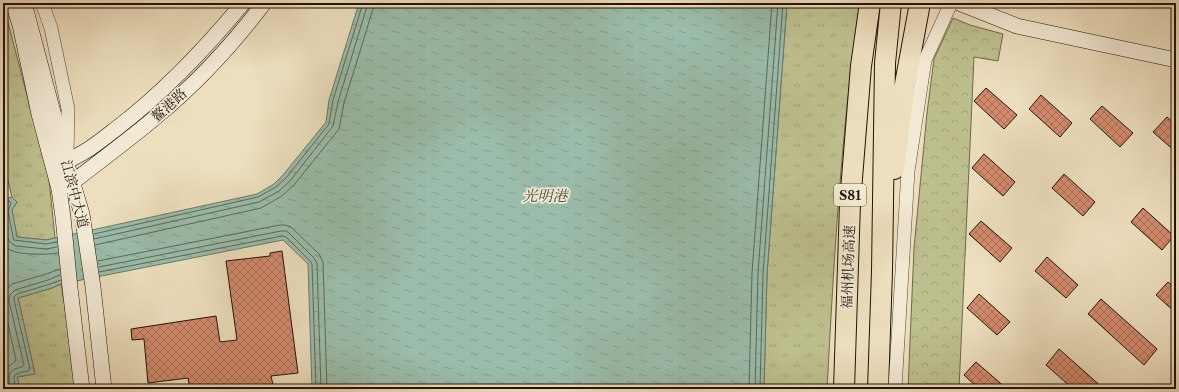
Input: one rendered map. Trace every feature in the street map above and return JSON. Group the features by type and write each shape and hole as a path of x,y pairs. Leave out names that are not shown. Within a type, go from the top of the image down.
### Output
{"highway":[{"name":"福州机场高速","path":"844,389 850,203 861,66 870,3"},
{"name":"S81","path":"878,389 882,271 885,63 891,3"},
{"path":"882,271 905,84 920,3"}],"main road":[{"name":"江滨中大道","path":"13,3 20,25 39,114 60,163 73,182 82,214 93,286 104,389"},
{"name":"江滨中大道","path":"24,3 60,163 58,189 64,228 82,389"},
{"name":"鳌港路","path":"60,163 93,146 124,123 175,78 224,27 244,3"},
{"name":"鳌港路","path":"58,189 73,182 134,136 159,115 227,49 264,3"},
{"path":"959,3 1017,26 1176,60"}],"street":[{"path":"42,3 51,28 68,109 60,163"},
{"path":"895,389 908,171 925,60 952,3"}],"green space":[{"path":"3,3 49,180 55,238 46,240 17,237 12,210 17,202 12,197 3,160"},
{"path":"787,3 860,3 853,51 843,147 827,389 764,389 767,274"},
{"path":"953,18 970,25 1003,34 998,61 974,57 959,389 908,389 914,248 927,113 934,59"},
{"path":"61,284 79,389 39,389 39,385 26,389 20,389 17,377 35,374 18,298"}],"water":[{"name":"光明港","path":"359,3 787,3 767,274 764,389 312,389 308,264 283,240 61,284 18,298 35,374 17,377 20,389 3,389 3,199 12,197 17,202 12,210 17,237 46,240 257,194 274,184 283,175 326,122 329,100"}],"building":[{"path":"986,88 1017,115 1004,129 974,101"},
{"path":"1041,95 1072,123 1060,137 1029,109"},
{"path":"1102,106 1133,133 1120,147 1090,119"},
{"path":"1167,117 1176,125 1176,152 1153,132"},
{"path":"984,154 1015,182 1003,196 972,168"},
{"path":"1064,174 1095,202 1083,216 1052,188"},
{"path":"1143,208 1174,236 1162,250 1131,222"},
{"path":"981,221 1012,248 1000,262 969,234"},
{"path":"282,251 298,373 271,376 274,389 190,389 188,378 148,383 144,339 132,340 131,329 216,316 220,342 237,340 226,261 270,256 270,253"},
{"path":"1047,257 1078,285 1066,298 1035,271"},
{"path":"1168,282 1176,289 1176,313 1156,295"},
{"path":"979,294 1010,322 997,335 967,308"},
{"path":"1101,299 1157,349 1144,365 1088,314"},
{"path":"1059,349 1104,389 1073,389 1046,365"},
{"path":"976,362 1007,389 979,389 964,375"}]}
